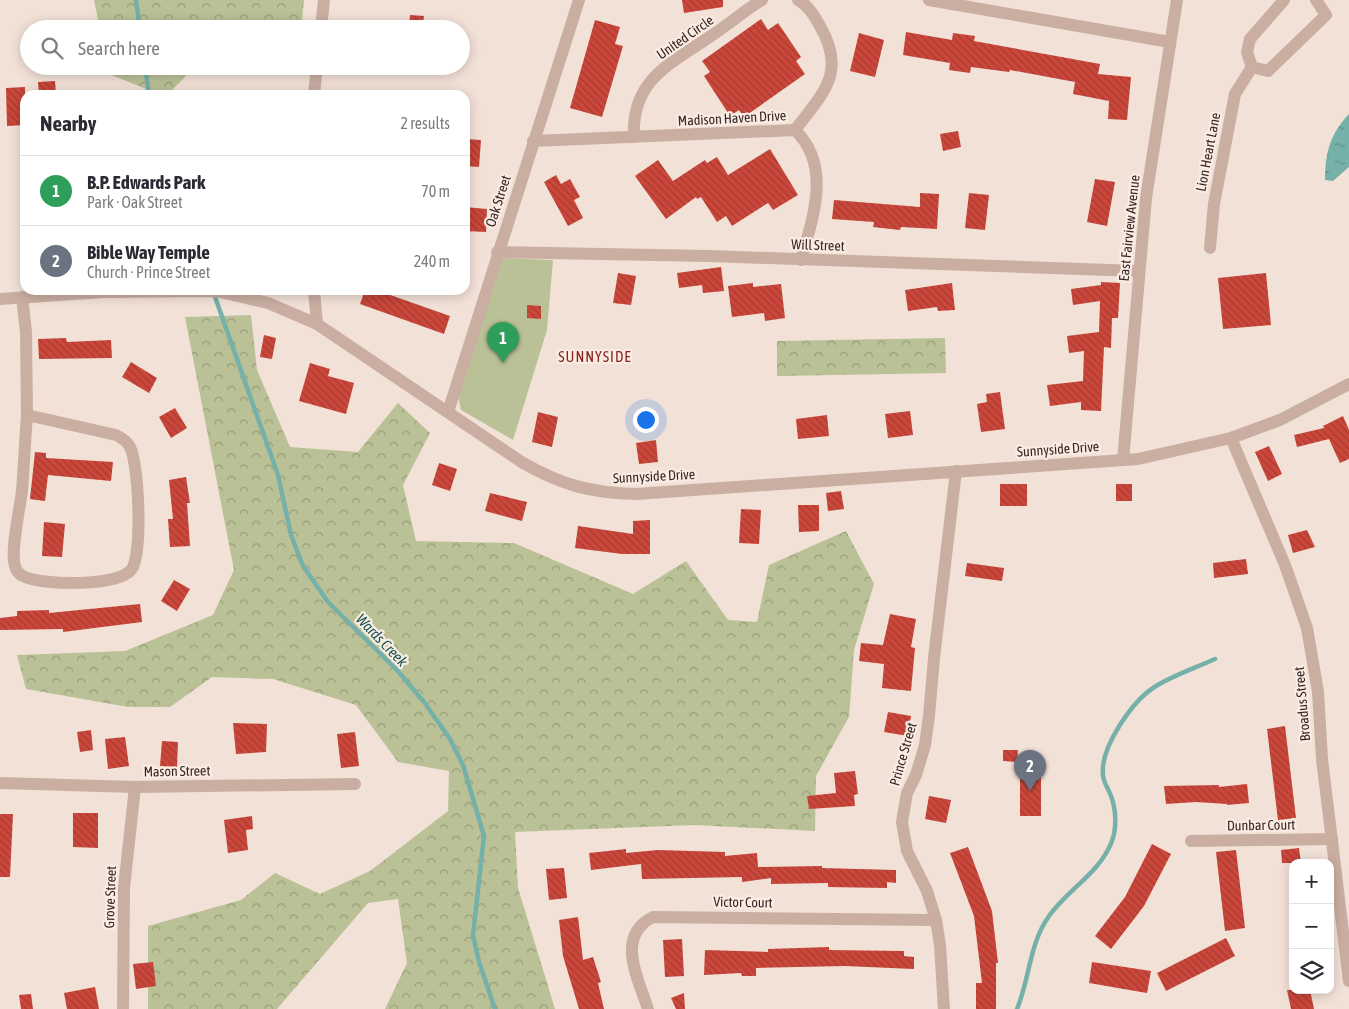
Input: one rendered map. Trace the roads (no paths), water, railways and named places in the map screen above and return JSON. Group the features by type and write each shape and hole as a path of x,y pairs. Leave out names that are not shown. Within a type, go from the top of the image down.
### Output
{"street":[{"path":"322,20 324,0"},
{"name":"Oak Street","path":"448,412 497,252 579,0"},
{"name":"United Circle","path":"634,137 635,110 646,86 683,54 762,0"},
{"path":"795,130 826,90 830,81 833,61 824,34 810,10 798,0"},
{"path":"929,0 1170,42"},
{"name":"East Fairview Avenue","path":"1123,460 1138,271 1146,198 1177,0"},
{"path":"1284,0 1250,39 1247,52 1252,67 1268,71 1326,14 1316,0"},
{"name":"Lion Heart Lane","path":"1210,248 1214,204 1235,94 1252,67"},
{"path":"315,90 316,75"},
{"name":"Madison Haven Drive","path":"533,141 795,130 809,148 817,173 812,219 801,260"},
{"name":"Will Street","path":"497,252 1138,271"},
{"name":"Sunnyside Drive","path":"0,299 55,295"},
{"name":"Sunnyside Drive","path":"230,295 268,303 293,312 317,324 523,463 549,478 577,488 606,493 636,494 1123,460 1162,455 1231,438 1280,420 1349,384"},
{"path":"314,295 317,324"},
{"path":"22,297 26,332 27,415 22,490 14,558 16,570 26,578 70,582 114,580 127,574 136,564 139,519 131,448 122,438 116,435 27,415"},
{"name":"Broadus Street","path":"1231,438 1271,536 1285,565 1307,628 1318,692 1322,759 1349,981"},
{"name":"Prince Street","path":"944,1009 940,945 936,920 927,891 907,850 902,822 908,793 916,775 924,745 930,716 934,658 956,471"},
{"name":"Mason Street","path":"0,784 136,786 355,784"},
{"name":"Grove Street","path":"123,1009 124,888 136,786"},
{"name":"Dunbar Court","path":"1192,841 1332,839"},
{"name":"Victor Court","path":"648,1009 631,956 631,946 637,928 653,917 936,920"}],"water":[{"path":"1349,114 1349,167 1333,181 1325,180 1326,161 1330,144 1337,129"}],"waterway":[{"name":"Wards Creek","path":"136,0 139,20"},
{"name":"Wards Creek","path":"146,75 148,90"},
{"name":"Wards Creek","path":"214,295 278,475 291,535 303,566 328,602 397,670 424,702 450,739 463,765 484,836 473,935 479,962 495,1009"},
{"path":"1017,1009 1037,938 1042,927 1065,897 1092,872 1107,852 1112,841 1115,830 1115,813 1113,801 1103,775 1103,764 1112,738 1128,713 1156,686 1215,659"}],"place":[{"name":"B.P. Edwards Park","path":"503,363"},
{"name":"Bible Way Temple","path":"1030,791"}],"district":[{"name":"SUNNYSIDE","path":"595,356"}]}
